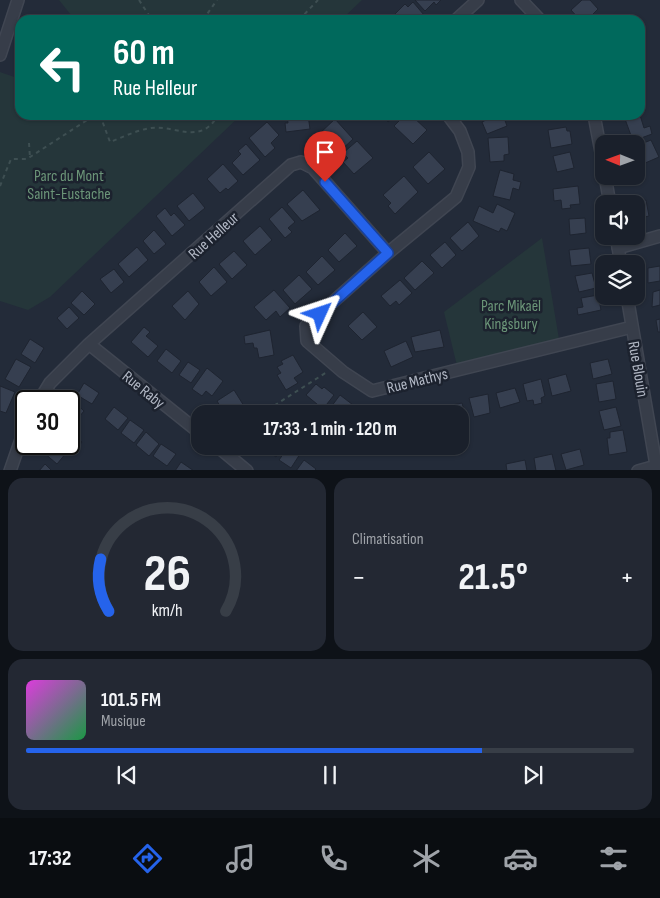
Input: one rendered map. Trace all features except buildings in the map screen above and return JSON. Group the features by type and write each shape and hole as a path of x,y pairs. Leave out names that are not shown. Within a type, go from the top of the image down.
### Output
{"street":[{"path":"0,55 18,0"},
{"path":"462,15 478,0"},
{"path":"521,0 535,15"},
{"name":"Rue Mathys","path":"452,120 460,131 468,152 469,167 456,197 388,253 306,326 308,341 336,366 372,391 632,327"},
{"path":"595,120 598,135"},
{"name":"Rue Helleur","path":"46,390 50,383 89,344 291,165 301,162 313,168 388,253"},
{"path":"618,248 660,236"},
{"path":"618,245 619,255"},
{"name":"Rue Blouin","path":"628,305 656,468"},
{"name":"Rue Raby","path":"89,344 191,426"},
{"path":"10,470 15,455"},
{"path":"228,455 247,470"},
{"path":"638,470 656,468"}],"path":[{"path":"139,0 149,15"},
{"path":"206,15 217,0"},
{"path":"304,15 318,0"},
{"path":"0,186 10,159 21,160 30,158 87,120"},
{"path":"102,120 110,142 153,128 193,133 209,126 214,120"},
{"path":"29,143 30,158"},
{"path":"275,405 336,366"}],"green space":[{"path":"59,0 362,0 346,15 71,15"},
{"name":"Parc du Mont Saint-Eustache","path":"0,72 15,77 15,120 236,120 50,297 28,310 0,301"},
{"name":"Parc Mikaël Kingsbury","path":"542,238 560,345 458,370 444,312"}],"route":[{"path":"320,314 388,253 325,182"}]}
